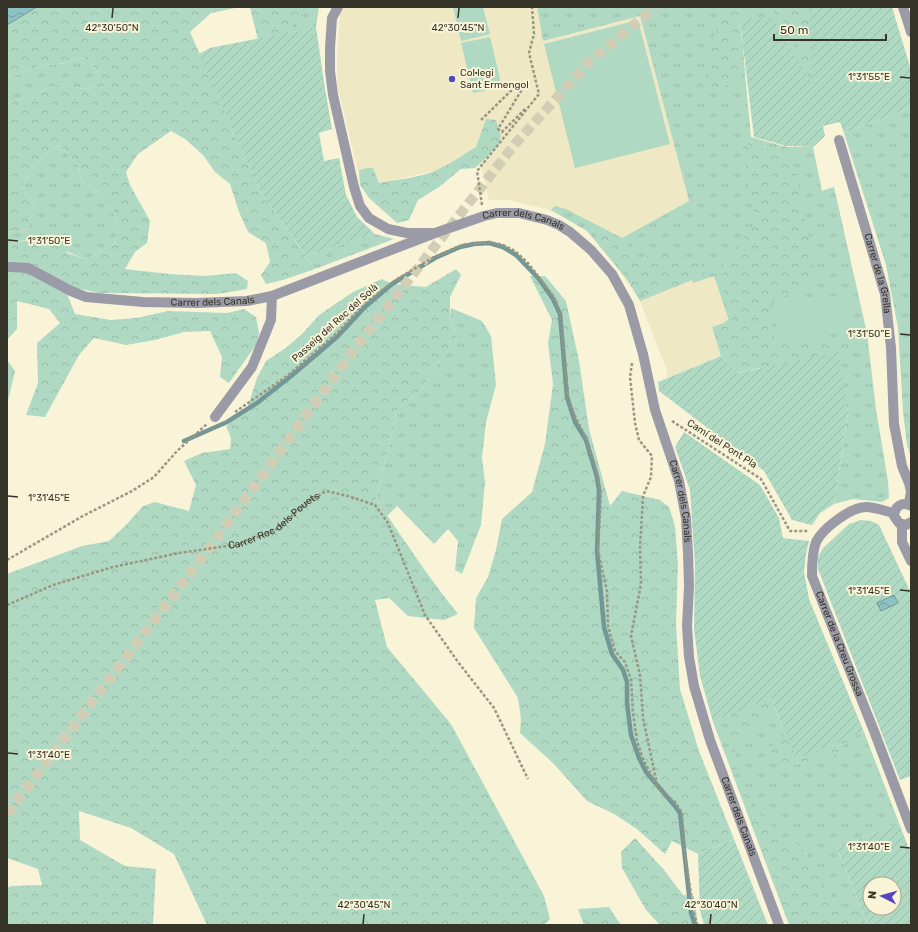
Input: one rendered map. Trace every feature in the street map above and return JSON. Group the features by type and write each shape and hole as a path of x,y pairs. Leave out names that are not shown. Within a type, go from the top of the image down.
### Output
{"street":[{"name":"Carrer dels Canals","path":"338,7 332,18 330,71 333,95 354,187 360,206 369,218 388,229 407,233 435,233"},
{"path":"903,7 911,32"},
{"name":"Carrer de la Grella","path":"839,140 885,294 891,348 894,424 902,466 911,490 910,505"},
{"name":"Carrer dels Canals","path":"10,267 28,268 71,291 86,297 143,302 197,303 247,301 272,296 435,233 497,213 519,213 546,220 559,225 570,232 591,250 612,274 629,305 643,354 655,410 679,481 686,518 688,552 688,641 694,686 710,740 779,925"},
{"path":"215,417 252,367 271,320 272,296"},
{"path":"910,505 906,503 899,505 895,509 894,516 897,521 907,523 902,542 911,561"},
{"name":"Carrer de la Creu Grossa","path":"894,513 866,507 857,509 833,522 817,541 812,559 812,576 874,731 911,829"}],"path":[{"path":"532,7 534,34 529,53 539,94"},
{"path":"481,120 520,82 524,86 498,129 502,132 539,94"},
{"path":"484,216 477,170 539,94"},
{"name":"Passeig del Rec del Solà","path":"215,417 227,417 287,376 337,332 365,303 397,279 434,257 462,244 490,242 503,245 515,251 528,263 554,297 561,316 568,397 572,410 587,440 598,477 601,494 598,551 607,591 608,626 615,651 626,662 631,680 633,713 637,741 643,759 658,788 675,802 682,813 685,855 697,925"},
{"path":"632,356 630,377 635,423 639,440 652,456 651,477 643,496 640,547 641,584 631,636 640,675 642,718 658,788"},
{"name":"Camí del Pont Pla","path":"655,410 762,479 790,531 825,530"},
{"path":"7,560 81,517 132,491 154,477 177,450 215,417"},
{"name":"Carrer Roc dels Pouets","path":"7,605 53,585 113,567 179,553 241,544 277,529 307,502 326,492 348,496 375,505 388,523 425,615 458,662 494,708 528,779"}],"shaded area":[{"name":"Col·legi Sant Ermengol","path":"338,7 537,7 544,41 640,16 689,201 729,321 712,327 721,356 667,378 667,371 640,301 619,270 587,231 565,217 546,209 509,200 489,200 481,167 474,161 362,188 337,85 337,53 340,17"}],"green space":[{"path":"38,7 240,7 211,13 190,32 260,191 315,269 266,284 261,275 270,262 266,243 248,232 239,212 230,184 215,172 203,155 185,139 171,131 138,154 126,172 130,185 150,221 147,243 135,252 125,269 205,276 236,273 248,281 247,289 218,294 99,293 80,289 65,289 75,314 111,320 136,318 168,311 227,313 244,309 256,317 259,333 256,345 229,383 220,377 222,357 210,331 184,332 155,340 126,345 94,338 79,355 45,417 26,415 38,383 37,343 60,323 49,309 17,301 17,329 7,340 7,245 27,241 47,244 51,238 61,238 67,253 86,259 115,244 118,228 112,209 99,192 81,180 79,166 59,145 43,157 28,175 22,187 35,204 27,230 7,232 7,104 60,84 84,89 106,86 95,68 84,57 66,63 40,66 7,78 7,25"},
{"path":"250,7 319,7 316,27 258,39"},
{"path":"250,7 309,7 299,14 289,33 258,39"},
{"path":"453,7 483,7 490,34 461,41"},
{"path":"537,7 818,7 813,82 740,21 751,137 786,147 813,147 822,191 834,187 867,333 876,409 888,481 889,498 882,502 853,499 834,504 848,412 834,353 736,373 721,356 712,327 729,321 714,276 693,283 692,280 640,301 626,277 587,231 551,210 555,206 566,209 622,238 689,201 640,16 543,41"},
{"path":"721,7 758,7 738,25 743,45 745,77 723,87 703,86 721,11"},
{"path":"769,7 880,7 817,80 806,70 793,33"},
{"path":"809,7 892,7 911,70 911,108 844,133 840,122 823,126 825,136 813,147 786,146 754,137 740,21 768,15 812,81"},
{"path":"638,20 670,144 575,168 544,44"},
{"path":"316,27 332,129 319,133 324,161 339,158 346,195 357,217 375,234 306,256 260,191 199,54 210,48"},
{"path":"490,37 502,87 473,93 461,43"},
{"path":"84,57 95,68 106,86 84,89 60,84 7,104 7,78 40,66 66,63"},
{"path":"911,108 911,458 907,445 903,412 898,328 886,265 844,133"},
{"path":"486,119 496,120 501,136 498,146 475,168 461,169 439,187 418,200 409,220 397,223 369,198 360,185 359,170 367,168 373,168 379,183 417,176 444,167 476,147"},
{"path":"742,143 763,149 786,146 796,171 813,258 814,272 804,290 776,299 767,306 776,343 853,345 856,355 834,353 781,367 741,368 720,352 715,330 730,318 722,286 723,265 755,222"},
{"path":"59,145 79,166 81,180 99,192 112,209 118,228 115,244 86,259 47,244 37,242 17,242 7,245 7,232 27,230 35,204 22,187 25,181 43,157"},
{"path":"607,230 626,244 640,260 656,254 699,259 706,278 696,281 692,280 648,295 638,293 598,244 598,232"},
{"path":"375,234 394,239 315,269 306,256"},
{"path":"456,269 461,275 450,297 450,320 458,340 439,361 423,388 398,409 376,499 426,572 458,614 444,620 408,616 389,598 375,600 387,647 451,724 544,896 550,919 544,925 207,925 174,854 131,828 79,811 80,840 125,866 156,869 153,925 7,925 7,888 11,886 42,885 38,869 7,858 7,574 82,546 109,541 143,506 155,502 189,511 196,485 184,461 202,453 230,449 231,438 226,426 246,412 257,378 266,361 287,347 302,334 319,315 353,292 382,279 392,284 426,287"},
{"path":"530,276 545,276 566,301 579,361 589,429 610,506 622,491 660,500 669,507 675,526 678,564 676,624 680,689 699,751 734,839 698,854 672,841 665,854 637,829 614,814 587,801 554,764 520,733 521,719 518,698 474,628 476,598 488,577 496,550 502,519 532,492 545,444 553,384 548,343 552,320"},
{"path":"847,295 851,332 778,341 773,304"},
{"path":"451,308 482,321 491,336 496,385 486,422 482,458 485,482 481,525 462,574 455,570 458,541 448,529 434,544 397,506 387,516 376,499 398,409 423,388 439,361 458,340 450,320"},
{"path":"838,352 848,412 834,504 820,513 812,525 792,520 764,471 659,391 658,382 721,356 737,373"},
{"path":"7,360 15,371 7,405"},
{"path":"684,432 760,485 779,518 783,538 809,541 804,572 809,599 864,732 796,759 771,698 713,722 700,676 694,629 695,565 690,490 675,447"},
{"path":"861,520 871,521 879,525 911,593 911,776 900,780 818,569 818,557 823,548 849,524"},
{"path":"764,698 773,701 775,712 768,715 751,728 735,751 737,771 731,769 729,713"},
{"path":"771,698 796,759 864,732 899,823 837,848 862,910 862,916 864,916 868,925 789,925 713,722"},
{"path":"784,720 842,736 853,736 833,757 790,766 764,752 783,738"},
{"path":"748,788 761,815 788,844 797,844 806,852 814,872 830,893 843,906 856,910 868,925 790,925 747,812 742,791"},
{"path":"899,823 911,854 911,925 868,925 864,916 902,916 902,876 862,876 862,910 837,848"},
{"path":"635,838 664,870 683,895 694,896 698,925 660,925 646,910 622,868 621,852"},
{"path":"734,839 768,925 704,925 700,911 698,854"},
{"path":"609,907 621,925 584,925 578,909"}],"water":[{"path":"7,7 37,7 7,25"},
{"path":"894,595 898,603 881,611 877,603"}],"waterway":[{"path":"184,441 227,422 257,403 337,337 365,307 392,284 435,258 460,247 489,243 503,247 516,255 539,279 553,299 560,314 567,397 575,422 586,440 597,477 599,491 597,551 604,627 612,654 623,670 627,682 627,703 631,735 639,758 646,772 680,813 691,913 695,925"}],"tunnel":[{"path":"7,814 216,539 356,347 515,144 590,61 655,7"}],"place":[{"name":"Col·legi Sant Ermengol","path":"452,79"}]}
